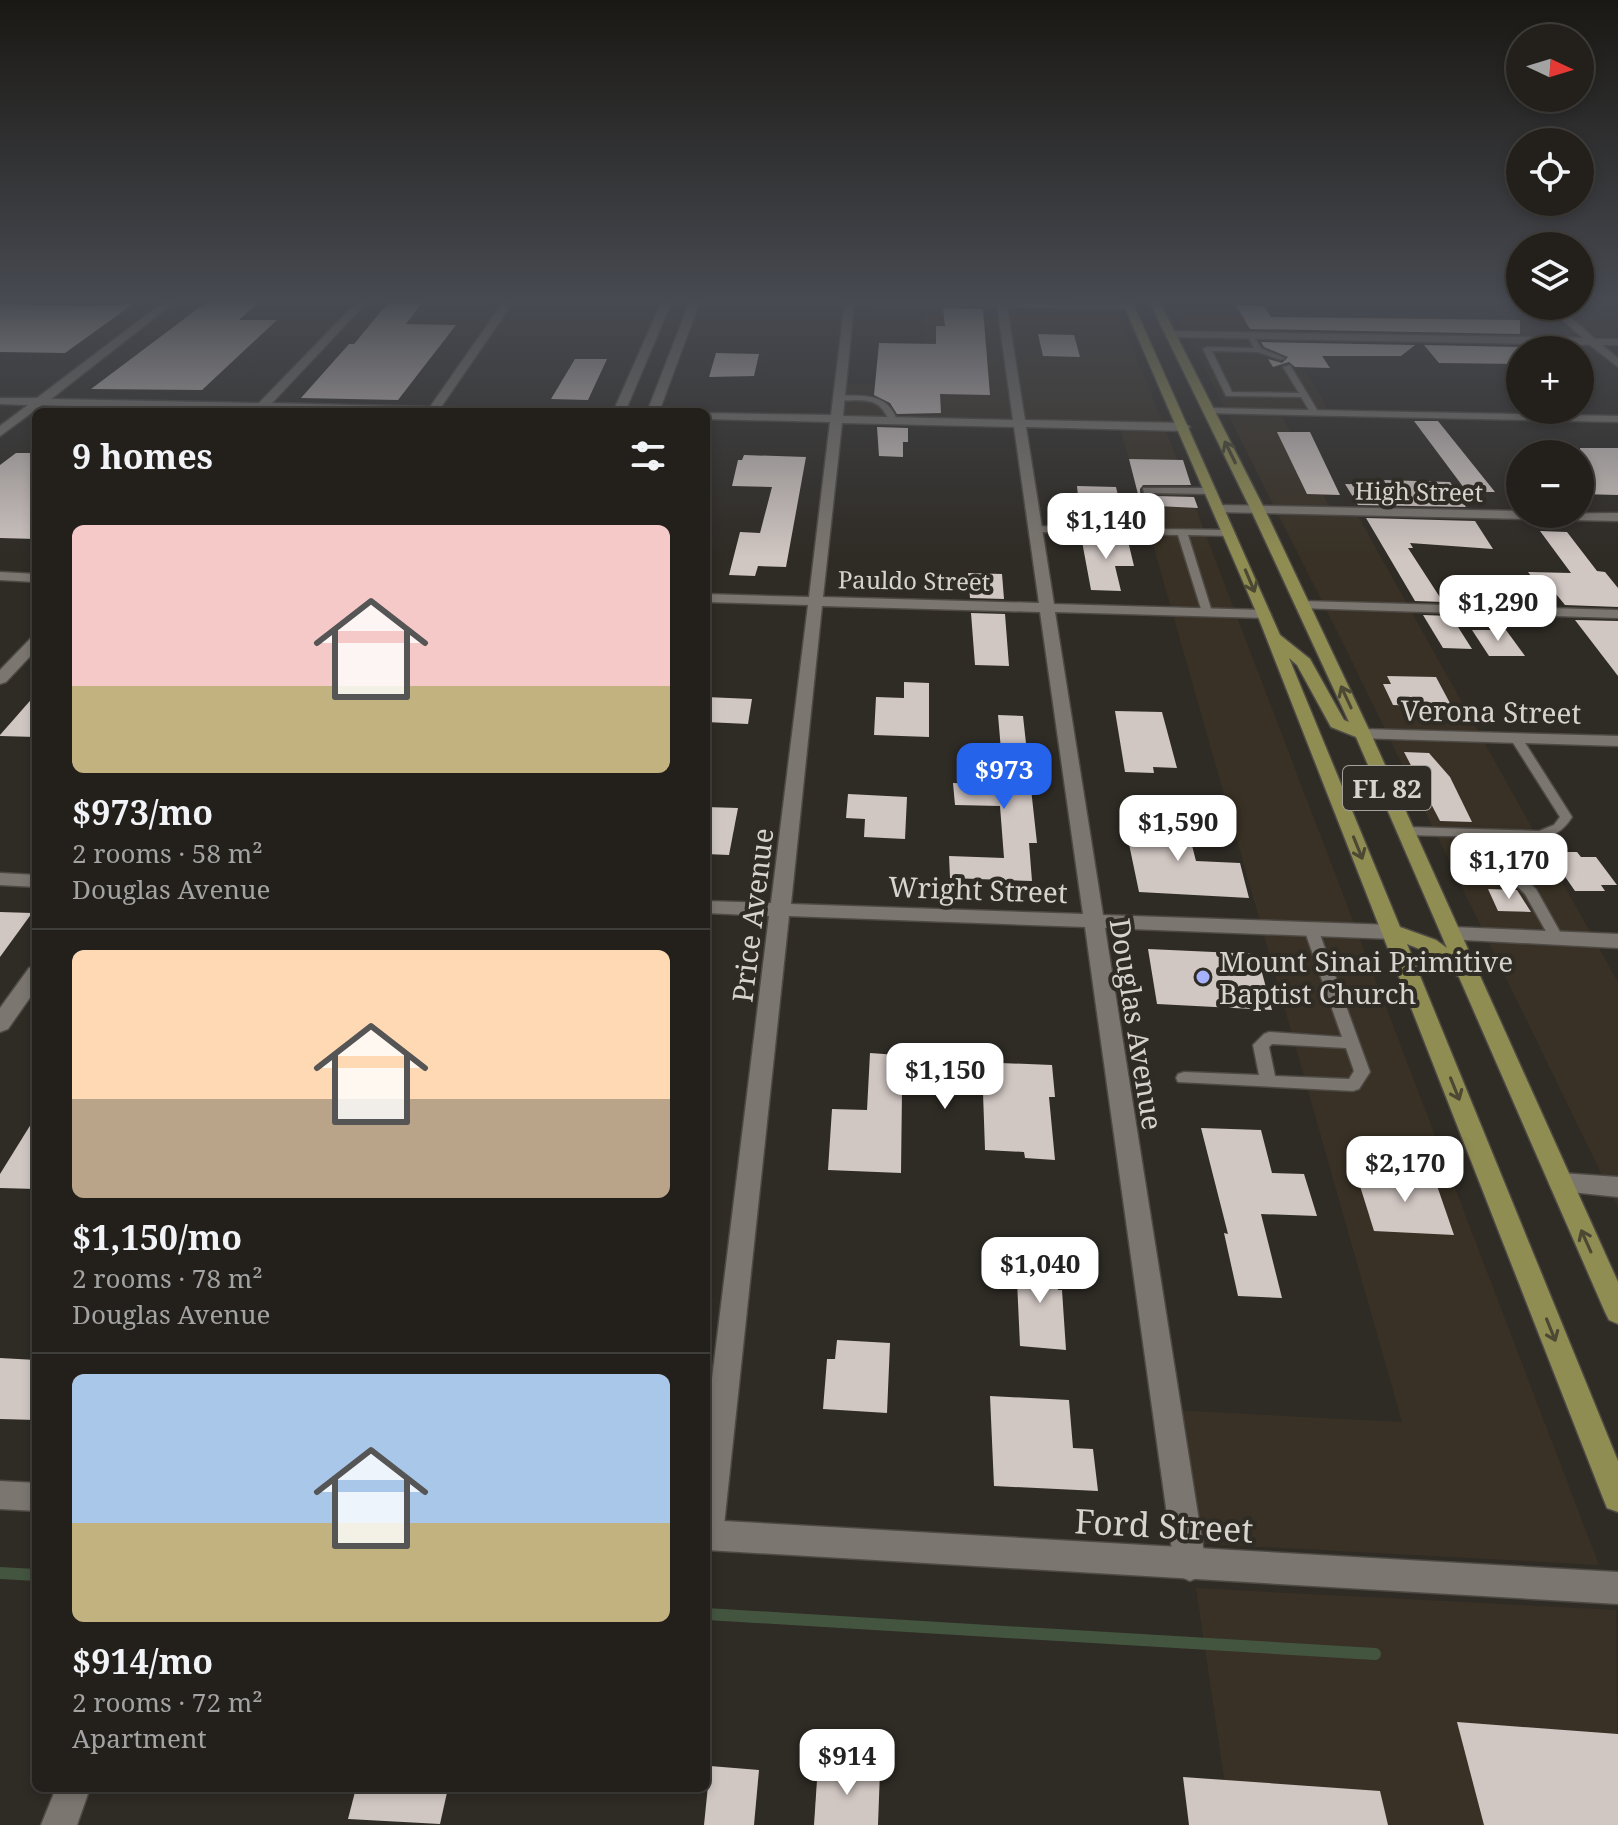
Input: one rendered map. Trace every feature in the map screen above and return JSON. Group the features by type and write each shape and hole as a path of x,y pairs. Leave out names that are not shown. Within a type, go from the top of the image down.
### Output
{"main road":[{"name":"FL 82","path":"1166,386 1273,636 1618,1497"},
{"name":"FL 82","path":"1196,386 1363,734 1618,1312"},
{"path":"1273,636 1304,662 1337,723 1363,734"},
{"path":"1393,932 1429,945 1469,973"}],"street":[{"path":"0,432 60,386"},
{"path":"261,408 282,386"},
{"path":"435,408 450,386"},
{"path":"621,408 630,386"},
{"path":"655,408 663,386"},
{"name":"Price Avenue","path":"710,1510 841,386"},
{"name":"Douglas Avenue","path":"1013,386 1190,1565"},
{"path":"0,401 204,408"},
{"path":"1210,411 1618,419"},
{"path":"710,416 1184,427"},
{"name":"High Street","path":"1216,500 1258,510 1618,517"},
{"path":"0,576 32,578"},
{"name":"Pauldo Street","path":"710,598 1264,614"},
{"path":"1303,605 1618,614"},
{"path":"0,679 32,645"},
{"name":"Verona Street","path":"1363,734 1618,741"},
{"path":"0,879 32,881"},
{"name":"Wright Street","path":"710,907 1393,932"},
{"path":"1452,934 1618,941"},
{"path":"0,1024 32,979"},
{"path":"1561,1183 1618,1187"},
{"path":"0,1495 32,1497"},
{"name":"Ford Street","path":"710,1535 1618,1588"},
{"path":"59,1825 71,1792"}],"lane":[{"path":"1225,386 1229,394 1304,395"},
{"path":"1299,386 1315,413"},
{"path":"840,398 872,398 884,402 893,421"},
{"path":"1156,531 1146,490 1216,500"},
{"path":"1035,529 1230,533"},
{"path":"1182,532 1207,612"},
{"path":"1406,831 1541,835 1559,828 1566,817 1516,738"},
{"path":"1491,833 1509,871 1531,892 1557,939"},
{"path":"1184,1078 1353,1085 1362,1072 1349,1043 1311,929"},
{"path":"1268,1081 1261,1045 1269,1038 1349,1043"}],"shaded area":[{"path":"845,386 1148,386 1599,1565 1189,1543 1170,1410 1402,1422 1120,428 841,421"},
{"path":"1214,386 1315,386 1332,416 1281,415 1334,515 1358,516 1618,982 1618,1208 1341,639"},
{"path":"1196,1588 1616,1610 1618,1825 1231,1825"}],"building":[{"path":"95,386 206,386 202,390 91,389"},
{"path":"312,386 409,386 398,400 301,398"},
{"path":"559,386 594,386 588,400 551,399"},
{"path":"875,386 989,386 990,395 940,394 941,413 897,414 890,403 874,395"},
{"path":"1414,421 1438,421 1495,492 1467,492"},
{"path":"877,427 908,428 908,442 903,442 903,457 879,456"},
{"path":"1277,432 1310,432 1340,495 1307,494"},
{"path":"1594,448 1618,448 1618,495 1594,494"},
{"path":"16,453 32,453 32,539 0,538 0,465"},
{"path":"744,455 806,457 786,567 758,566 755,576 729,575 740,532 760,533 772,487 732,486 738,460 742,460"},
{"path":"1129,459 1183,460 1191,485 1143,485 1140,489 1141,506"},
{"path":"1384,480 1450,482 1466,507 1358,505 1345,484 1386,485"},
{"path":"1077,486 1116,487 1125,525 1079,524 1073,496 1078,496"},
{"path":"1155,496 1194,497 1198,508 1157,506"},
{"path":"1366,518 1475,521 1493,549 1410,543 1413,548 1408,548 1443,602 1415,601"},
{"path":"1540,531 1567,532 1597,571 1605,572 1618,588 1618,607 1565,605 1556,594 1545,594 1528,572 1571,573"},
{"path":"1081,536 1127,537 1134,566 1115,566 1121,591 1091,590"},
{"path":"968,573 1002,574 1004,599 970,598"},
{"path":"971,613 1005,614 1009,666 975,665"},
{"path":"1423,615 1451,616 1472,649 1443,648"},
{"path":"1575,620 1618,621 1618,676"},
{"path":"1472,630 1506,630 1525,656 1489,656"},
{"path":"1387,676 1436,677 1452,707 1393,705 1383,684 1391,684"},
{"path":"904,682 929,683 929,737 874,735 876,697 904,698"},
{"path":"710,697 752,699 748,724 710,722"},
{"path":"32,699 32,737 0,735"},
{"path":"1115,711 1162,712 1177,768 1153,767 1154,773 1125,772"},
{"path":"998,715 1023,716 1037,843 1029,843 1032,881 950,878 949,856 1004,858 1000,806 955,805 953,783 1004,785"},
{"path":"1404,752 1429,753 1450,777 1472,822 1440,821"},
{"path":"848,794 907,797 905,839 864,837 865,819 846,818"},
{"path":"710,807 738,808 729,855 710,854"},
{"path":"1124,820 1186,822 1196,861 1240,863 1249,898 1139,892"},
{"path":"1548,852 1577,852 1581,857 1596,857 1617,885 1601,885 1605,891 1575,891"},
{"path":"1488,889 1517,890 1531,912 1498,911"},
{"path":"0,912 32,913 0,957"},
{"path":"1148,949 1257,954 1272,1010 1157,1004"},
{"path":"870,1053 898,1055 897,1068 953,1070 953,1061 1052,1065 1055,1097 1049,1097 1055,1160 1025,1158 1024,1152 985,1150 983,1093 902,1091 901,1173 828,1170 832,1109 867,1110"},
{"path":"32,1122 32,1189 0,1188 0,1174"},
{"path":"1201,1128 1261,1130 1272,1173 1304,1174 1317,1216 1261,1214 1282,1298 1238,1296 1224,1233 1228,1234"},
{"path":"1356,1173 1434,1177 1454,1235 1374,1231"},
{"path":"1016,1259 1056,1262 1058,1290 1062,1290 1066,1350 1020,1346"},
{"path":"837,1340 890,1343 887,1413 823,1409 827,1359 835,1359"},
{"path":"0,1358 32,1360 32,1420 0,1419"},
{"path":"990,1396 1069,1400 1073,1448 1093,1449 1098,1491 994,1486"},
{"path":"1457,1722 1618,1734 1618,1825 1484,1825"},
{"path":"818,1765 880,1771 878,1825 814,1825"},
{"path":"710,1766 759,1770 754,1825 704,1825 707,1792 710,1792"},
{"path":"1183,1777 1380,1791 1388,1825 1189,1825"},
{"path":"355,1792 447,1792 440,1824 348,1819"}],"waterway":[{"path":"0,1573 32,1575"},
{"path":"710,1614 1375,1654"}],"place":[{"name":"Mount Sinai Primitive Baptist Church","path":"1203,977"}]}
